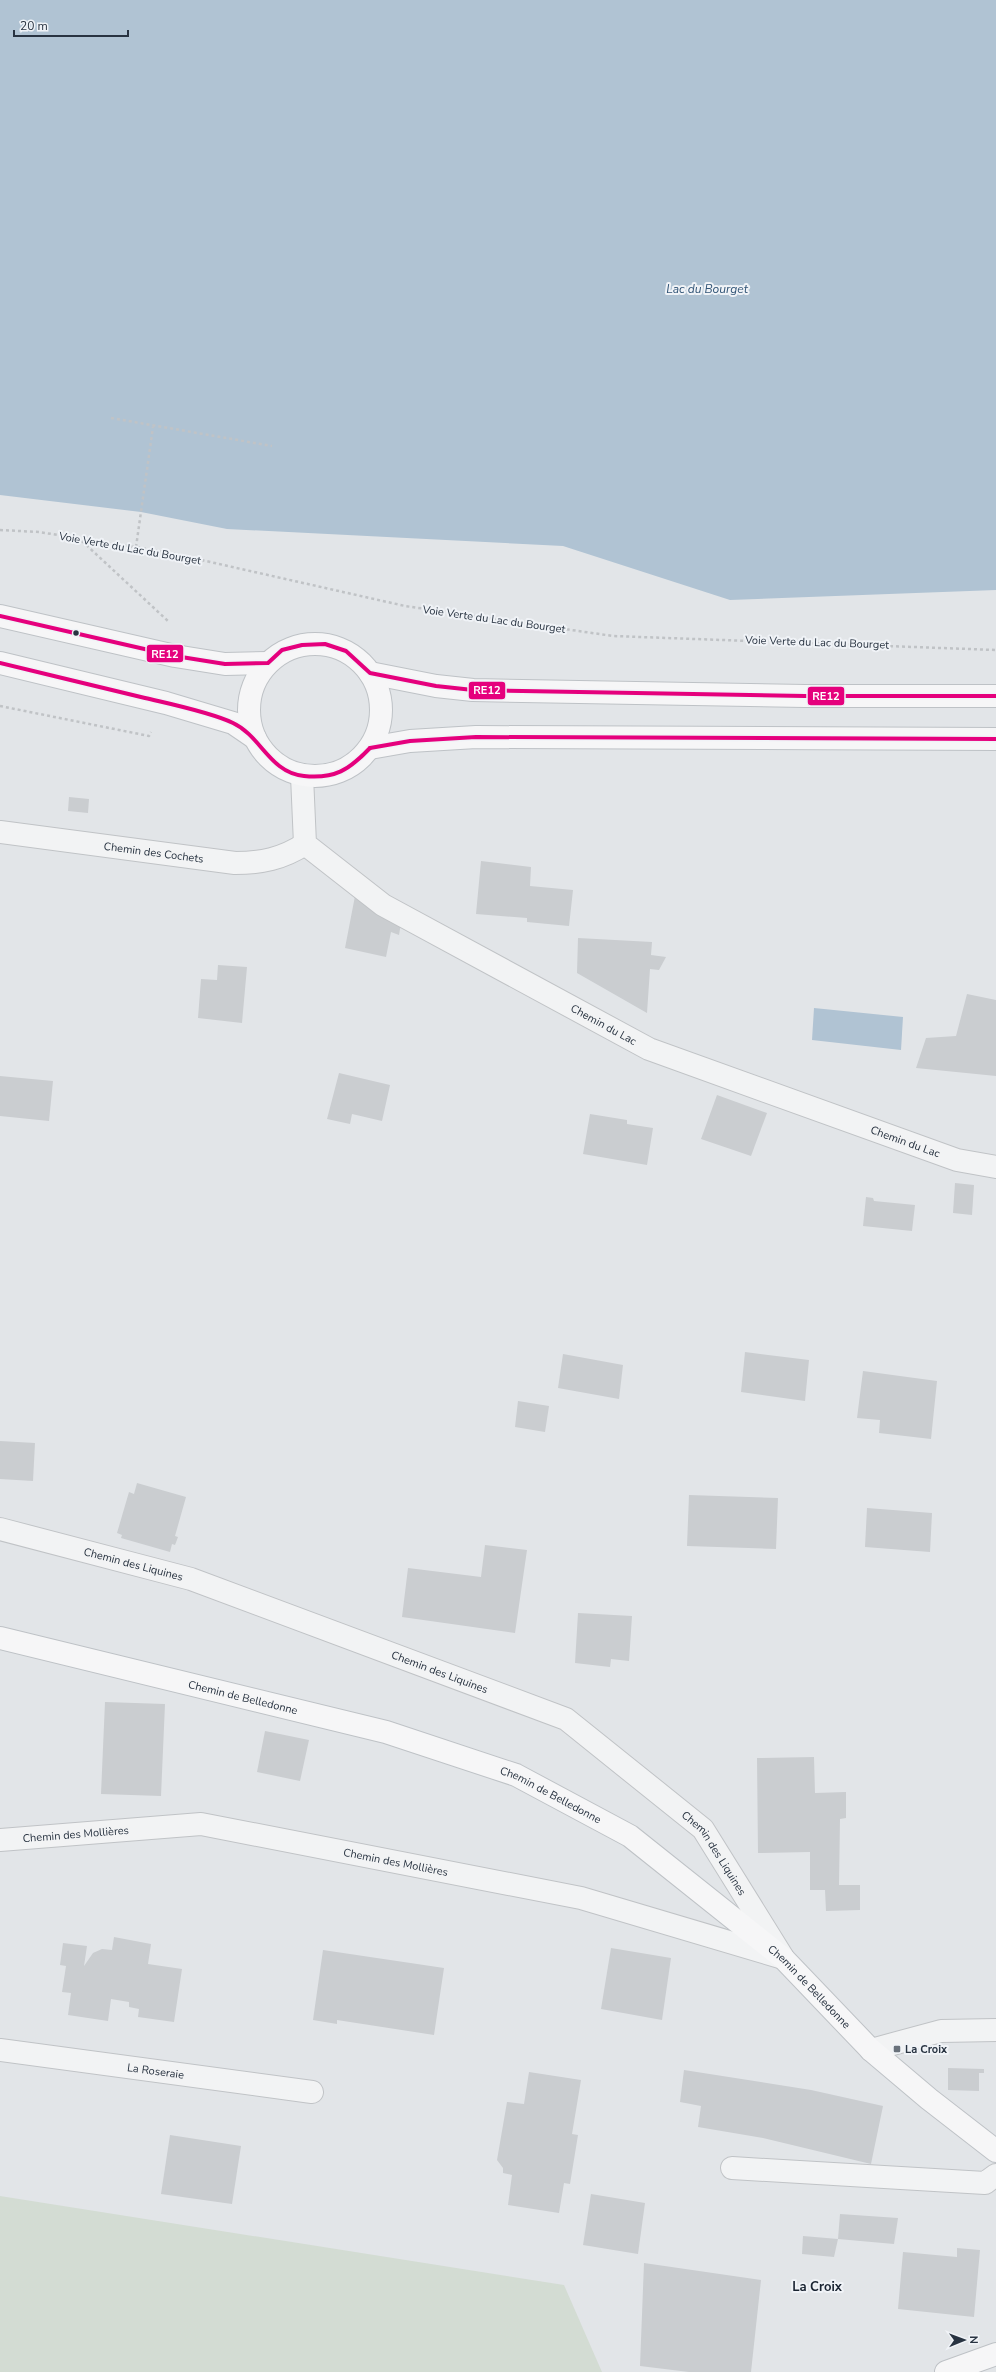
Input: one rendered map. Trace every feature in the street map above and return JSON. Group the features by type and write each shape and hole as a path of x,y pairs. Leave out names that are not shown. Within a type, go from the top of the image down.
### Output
{"main road":[{"path":"0,616 175,656 225,664 268,663"},
{"path":"325,644 346,652 370,673 378,687 382,709 380,727 370,748 352,767 325,777 302,776 281,768 266,755 255,738 248,716 255,682 268,663 282,650 302,645 325,644"},
{"path":"0,663 166,703 233,722 255,738"},
{"path":"370,673 436,686 473,690 805,696 996,696"},
{"path":"370,748 410,741 476,737 996,740"},
{"name":"Chemin de Belledonne","path":"0,1638 386,1732 516,1775 630,1836 783,1958 870,2050 929,2099 996,2151"},
{"path":"946,2372 996,2354"}],"street":[{"path":"302,776 305,844"},
{"name":"Chemin des Cochets","path":"0,832 200,860 235,863 271,860 289,854 305,844"},
{"name":"Chemin du Lac","path":"305,844 383,905 649,1049 957,1160 996,1167"},
{"name":"Chemin des Liquines","path":"0,1529 191,1579 566,1720 703,1829 783,1958"},
{"name":"Chemin des Mollières","path":"0,1840 201,1824 581,1898 783,1958"},
{"path":"870,2050 941,2031 996,2030"},
{"name":"La Roseraie","path":"0,2050 312,2092"},
{"path":"732,2168 985,2183 996,2175"}],"path":[{"path":"111,418 153,427 272,446"},
{"path":"136,547 153,427"},
{"name":"Voie Verte du Lac du Bourget","path":"0,530 39,532 82,540 166,552 406,606 613,636 996,650"},
{"path":"82,540 169,619 175,656"},
{"path":"0,706 149,736 166,703"}],"shaded area":[{"path":"0,2196 564,2285 602,2372 0,2372"}],"water":[{"name":"Lac du Bourget","path":"0,0 996,0 996,590 730,600 563,546 227,529 141,512 0,495"},
{"path":"814,1008 903,1017 901,1050 812,1040"}],"building":[{"path":"69,797 89,799 88,813 68,811"},
{"path":"481,861 531,867 530,886 573,890 569,926 527,922 527,918 476,914"},
{"path":"355,896 401,923 399,935 391,932 386,957 345,948"},
{"path":"578,938 652,942 651,955 666,957 659,970 650,969 647,1013 577,973"},
{"path":"218,965 247,967 242,1023 198,1018 201,979 217,980"},
{"path":"967,994 996,1000 996,1076 916,1068 926,1038 956,1036"},
{"path":"339,1073 390,1085 382,1121 352,1114 350,1124 327,1119"},
{"path":"0,1076 53,1081 49,1121 0,1116"},
{"path":"717,1095 767,1113 751,1156 701,1139"},
{"path":"590,1114 627,1120 627,1124 653,1128 647,1165 583,1154"},
{"path":"955,1183 974,1185 972,1215 953,1213"},
{"path":"866,1197 873,1198 874,1201 915,1205 912,1231 863,1226"},
{"path":"745,1352 809,1360 805,1401 741,1392"},
{"path":"563,1354 623,1365 619,1399 558,1388"},
{"path":"863,1371 937,1381 931,1439 879,1433 880,1420 857,1418"},
{"path":"518,1401 549,1406 545,1432 515,1427"},
{"path":"0,1441 35,1443 33,1481 0,1479"},
{"path":"137,1483 186,1497 175,1536 178,1537 175,1545 172,1544 170,1552 121,1538 122,1535 117,1533 129,1492 134,1494"},
{"path":"689,1495 778,1498 776,1549 687,1546"},
{"path":"867,1508 932,1513 930,1552 865,1547"},
{"path":"485,1545 527,1550 515,1633 402,1617 408,1568 481,1577"},
{"path":"578,1613 632,1616 629,1661 611,1659 610,1667 575,1663"},
{"path":"105,1702 165,1704 161,1796 101,1794"},
{"path":"265,1731 309,1740 300,1781 257,1772"},
{"path":"814,1757 815,1793 846,1792 846,1818 840,1819 839,1885 860,1885 860,1910 826,1911 825,1890 810,1890 810,1852 758,1853 757,1758"},
{"path":"114,1937 151,1944 148,1964 182,1969 174,2022 138,2017 139,2009 129,2007 129,2002 111,1999 108,2021 68,2015 71,1993 62,1992 66,1966 60,1965 63,1943 87,1946 84,1966 93,1953 102,1949 112,1950"},
{"path":"611,1948 671,1958 662,2020 601,2009"},
{"path":"323,1950 444,1968 434,2035 337,2020 337,2024 313,2020"},
{"path":"948,2068 984,2069 984,2073 979,2073 979,2091 948,2090"},
{"path":"684,2070 811,2090 883,2106 871,2164 763,2138 698,2127 701,2106 680,2102"},
{"path":"529,2072 581,2080 572,2134 578,2135 570,2184 564,2183 559,2213 508,2205 512,2175 503,2173 503,2168 497,2160 507,2102 524,2104"},
{"path":"170,2135 241,2146 232,2204 161,2194"},
{"path":"591,2194 645,2203 638,2254 583,2245"},
{"path":"840,2214 898,2218 894,2244 838,2239"},
{"path":"803,2236 838,2239 834,2257 802,2254"},
{"path":"957,2248 980,2250 974,2317 898,2309 903,2252 957,2257"},
{"path":"644,2263 761,2280 751,2372 689,2372 640,2366"}],"transit line":[{"name":"RE12","path":"0,616 175,656 225,664 268,663 282,650 302,645 325,644 346,651 370,673 436,686 473,690 805,696 996,696"},
{"name":"RE12","path":"0,663 190,709 224,719 243,729 282,768 292,773 304,776 324,776 341,771 355,762 370,748"},
{"name":"RE12","path":"370,748 410,741 476,737 996,739"}],"place":[{"name":"La Croix","path":"897,2049"}],"district":[{"name":"La Croix","path":"817,2286"}]}
